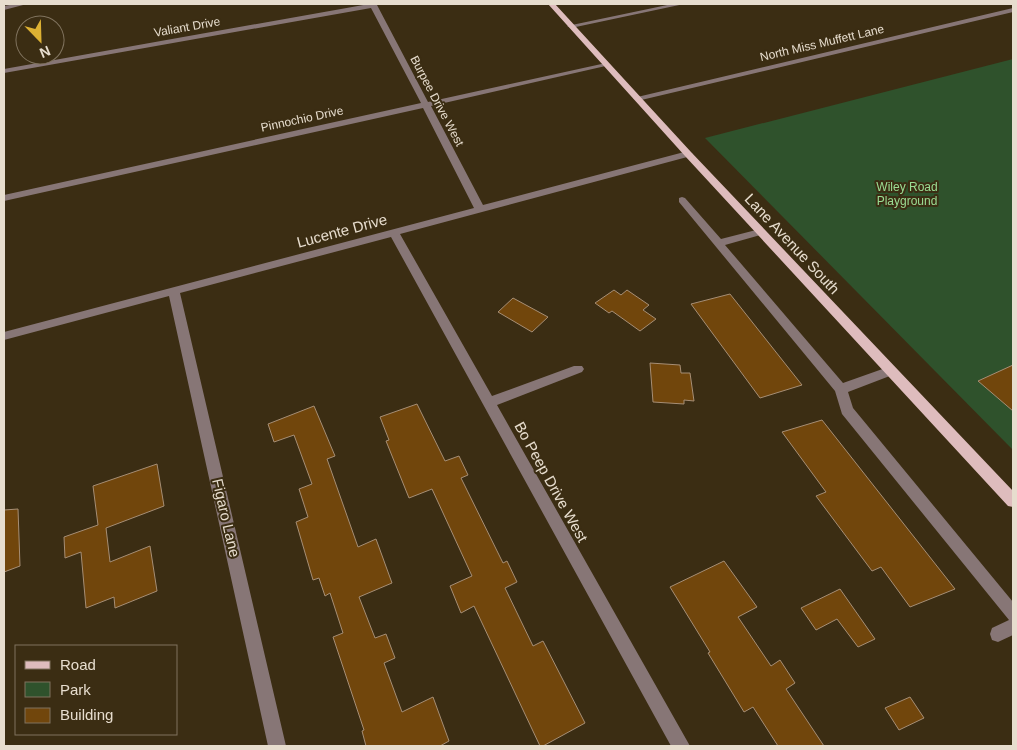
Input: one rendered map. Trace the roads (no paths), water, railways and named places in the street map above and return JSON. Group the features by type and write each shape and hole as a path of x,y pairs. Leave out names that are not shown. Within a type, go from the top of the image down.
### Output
{"main road":[{"name":"Lane Avenue South","path":"551,4 760,232 1013,501"}],"street":[{"path":"4,8 24,4"},
{"name":"Valiant Drive","path":"4,71 374,4"},
{"name":"Burpee Drive West","path":"374,4 480,209"},
{"path":"571,26 681,4"},
{"name":"North Miss Muffett Lane","path":"637,98 1013,10"},
{"name":"Pinnochio Drive","path":"4,198 606,65"},
{"name":"Lucente Drive","path":"4,336 688,154"},
{"path":"682,200 841,389 847,410 1013,614"},
{"path":"718,243 760,232"},
{"name":"Bo Peep Drive West","path":"394,233 680,746"},
{"name":"Figaro Lane","path":"174,291 278,746"},
{"path":"488,403 578,369"},
{"path":"841,389 891,371"},
{"path":"998,634 1013,627"}],"park label":[{"name":"Wiley Road Playground","path":"907,194"}]}
